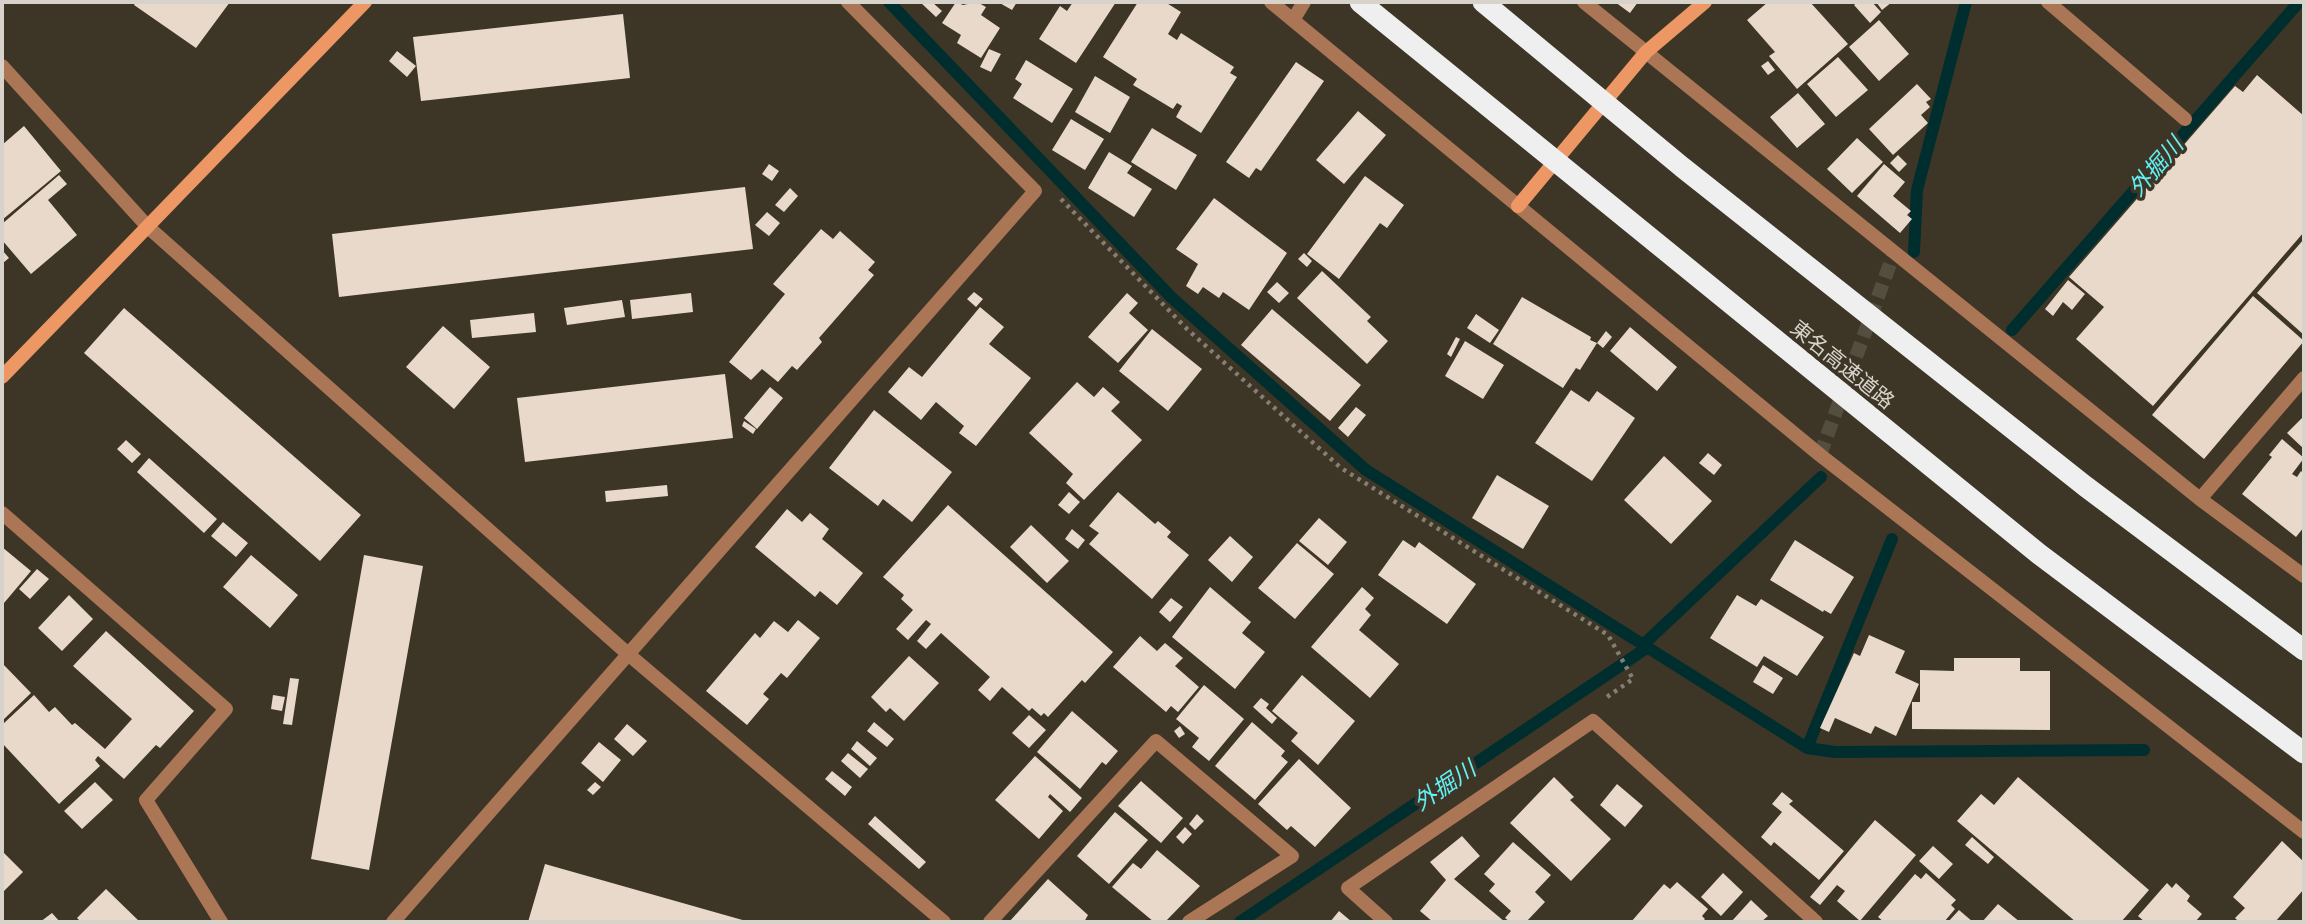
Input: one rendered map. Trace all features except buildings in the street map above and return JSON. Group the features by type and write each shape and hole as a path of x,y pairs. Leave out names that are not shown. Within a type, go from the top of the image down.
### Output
{"highway":[{"name":"東名高速道路","path":"1360,2 2039,554 2304,753"},
{"path":"1483,2 1693,176 2063,469 2304,650"}],"street":[{"path":"2,377 365,2"},
{"path":"393,922 1035,191 848,2"},
{"path":"1272,2 1821,455 2304,832"},
{"path":"1293,20 1304,2"},
{"path":"1584,2 2200,499 2304,576"},
{"path":"1518,206 1646,52 1705,2"},
{"path":"2048,2 2185,119"},
{"path":"2,66 148,228 628,654 944,922"},
{"path":"2200,499 2304,378"},
{"path":"2,513 226,709 146,800 221,922"},
{"path":"1386,922 1348,888 1593,721 1816,922"},
{"path":"990,922 1156,741 1292,856 1189,922"}],"path":[{"path":"1035,191 1055,193 1187,329 1341,468 1608,635 1633,679 1593,707 1593,721"}],"waterway":[{"path":"889,2 1172,298 1366,470 1807,748 1835,752 2144,750"},
{"path":"1914,252 1917,190 1966,2"},
{"name":"外掘川","path":"2012,330 2299,2"},
{"path":"1644,644 1821,477"},
{"name":"外掘川","path":"1807,748 1892,539"},
{"name":"外掘川","path":"1240,922 1648,647"}],"tunnel":[{"path":"1820,455 1894,253"}]}
